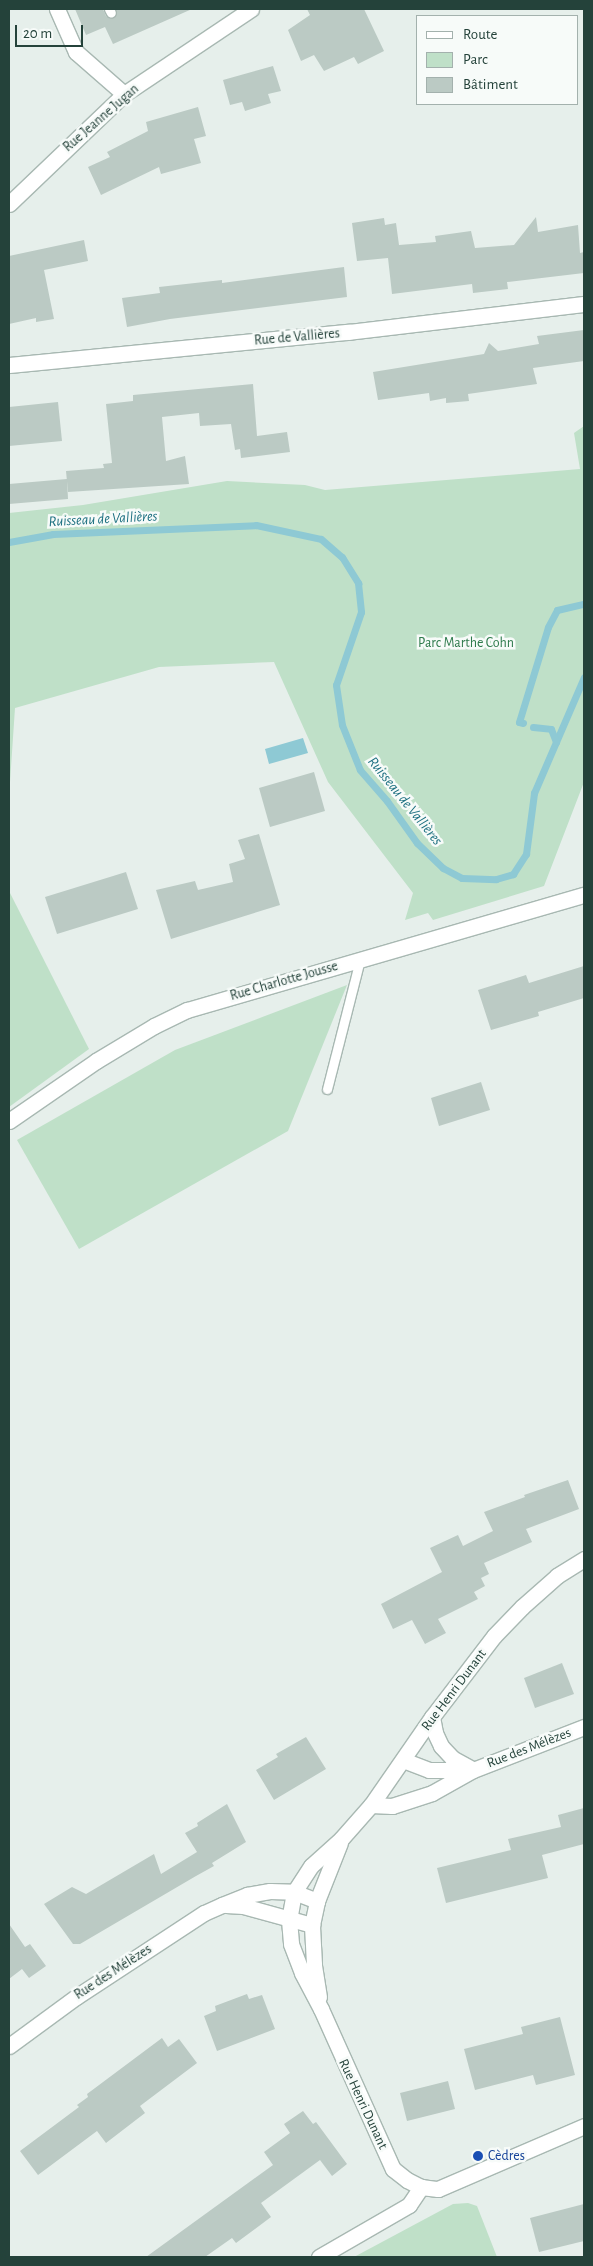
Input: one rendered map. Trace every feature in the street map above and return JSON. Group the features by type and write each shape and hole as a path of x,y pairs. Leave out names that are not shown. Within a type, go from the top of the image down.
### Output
{"street":[{"path":"57,9 76,52 124,94"},
{"name":"Rue Jeanne Jugan","path":"9,204 124,94 251,9"},
{"name":"Rue de Vallières","path":"9,365 348,332 584,304"},
{"name":"Rue Charlotte Jousse","path":"9,1121 96,1061 154,1026 187,1010 584,895"},
{"name":"Rue Henri Dunant","path":"421,2187 393,2170 321,2008 302,1974 291,1944 290,1920 294,1892 311,1866 341,1839 371,1805 432,1717 494,1636 522,1607 557,1576 584,1558"},
{"name":"Rue des Mélèzes","path":"432,1717 441,1746 452,1758 473,1770"},
{"name":"Rue des Mélèzes","path":"371,1805 392,1806 432,1794 473,1770 584,1727"},
{"name":"Rue des Mélèzes","path":"403,1760 429,1770 473,1770"},
{"name":"Rue Henri Dunant","path":"321,2008 314,1964 312,1925 317,1901 341,1839"},
{"name":"Rue des Mélèzes","path":"9,2046 76,1996 204,1913 222,1904 247,1895 270,1892 294,1892 317,1901"},
{"path":"222,1904 243,1906 312,1925"},
{"path":"320,2257 409,2205 421,2187 438,2189 457,2182 584,2126"}],"lane":[{"path":"327,1088 360,960"}],"green space":[{"name":"Parc Marthe Cohn","path":"584,426 584,782 544,886 433,920 428,913 405,920 413,893 328,782 274,662 159,667 15,708 9,797 9,513 83,505 227,481 305,485 325,490 580,469 574,433"},
{"path":"9,891 89,1049 9,1107"},
{"path":"347,985 288,1131 79,1249 17,1140 175,1050"},
{"path":"468,2203 477,2206 497,2257 354,2257 453,2204"}],"water":[{"path":"303,738 308,753 269,764 265,749"}],"building":[{"path":"75,9 103,9 106,16 111,19 116,16 116,9 192,9 113,44 105,27 86,35"},
{"path":"307,9 364,9 384,51 358,64 354,57 324,71 314,55 301,61 288,30 310,15"},
{"path":"273,66 281,91 268,94 271,103 245,111 242,102 230,105 223,80"},
{"path":"198,107 206,136 194,139 201,163 161,174 159,167 101,195 88,167 110,157 107,152 148,131 146,122"},
{"path":"536,217 538,232 578,225 580,253 584,252 584,273 507,282 508,289 473,293 472,284 392,294 388,258 357,261 352,223 384,218 385,225 396,223 399,245 436,242 435,236 471,231 475,248 514,245"},
{"path":"84,240 88,261 44,270 54,319 36,322 36,318 9,324 9,256"},
{"path":"344,267 347,297 170,319 127,327 122,298 160,293 159,287 222,280 222,283"},
{"path":"584,330 584,361 533,368 537,384 468,394 469,401 446,403 446,398 430,401 429,393 378,400 373,372 484,354 489,343 498,351 539,344 537,336"},
{"path":"253,384 257,436 287,432 290,452 241,458 240,449 235,450 231,424 200,426 199,413 162,417 166,461 185,456 189,484 68,492 66,471 104,468 103,464 112,463 106,404 133,401 133,395"},
{"path":"58,402 62,441 9,446 9,407"},
{"path":"67,479 68,499 9,504 9,484"},
{"path":"314,772 325,811 270,827 259,788"},
{"path":"259,834 280,905 171,939 156,890 195,881 198,890 233,882 229,864 245,859 238,840"},
{"path":"126,872 138,909 57,934 45,897"},
{"path":"584,966 584,998 538,1012 539,1016 491,1030 478,990 526,975 529,983"},
{"path":"481,1082 490,1110 439,1126 431,1098"},
{"path":"568,1480 579,1509 526,1529 532,1542 484,1563 489,1574 481,1578 485,1586 474,1592 478,1599 438,1619 446,1633 425,1644 412,1620 393,1629 381,1604 442,1572 430,1548 458,1535 463,1546 493,1531 484,1512 525,1497 524,1495"},
{"path":"562,1663 574,1694 535,1708 524,1678"},
{"path":"306,1737 326,1769 274,1800 256,1770 278,1757 276,1754"},
{"path":"227,1804 246,1842 212,1863 214,1866 80,1944 73,1944 44,1904 72,1887 86,1894 154,1854 161,1874 197,1852 185,1833 198,1826 197,1823"},
{"path":"584,1808 584,1844 542,1855 548,1878 446,1903 437,1868 511,1850 508,1839 561,1827 558,1815"},
{"path":"9,1924 25,1947 30,1944 46,1966 29,1978 22,1969 9,1979"},
{"path":"247,1994 249,1999 262,1995 275,2029 217,2051 204,2016 216,2011 215,2006"},
{"path":"560,2017 575,2075 536,2085 533,2075 475,2090 464,2049 523,2034 521,2027"},
{"path":"162,2038 168,2047 179,2039 197,2063 140,2106 145,2113 106,2143 97,2131 38,2175 20,2151 79,2107 77,2105 88,2097 87,2094"},
{"path":"448,2081 455,2109 407,2121 400,2093"},
{"path":"303,2111 313,2124 316,2122 347,2164 332,2176 320,2160 261,2203 271,2217 236,2243 232,2238 205,2257 146,2257 273,2165 264,2152 290,2133 284,2124"},
{"path":"584,2204 584,2241 539,2252 530,2218"}],"waterway":[{"name":"Ruisseau de Vallières","path":"9,542 53,534 256,525 321,539 342,557 358,583 361,612 336,685 342,725 360,770 387,801 417,843 443,868 462,878 496,879 513,874 526,854 534,793 584,677"},
{"name":"Ruisseau de Vallières","path":"523,723 519,722 548,627 557,610 584,604"},
{"name":"Ruisseau de Vallières","path":"533,727 551,729 556,742"}],"place":[{"name":"Cèdres","path":"478,2156"}]}
